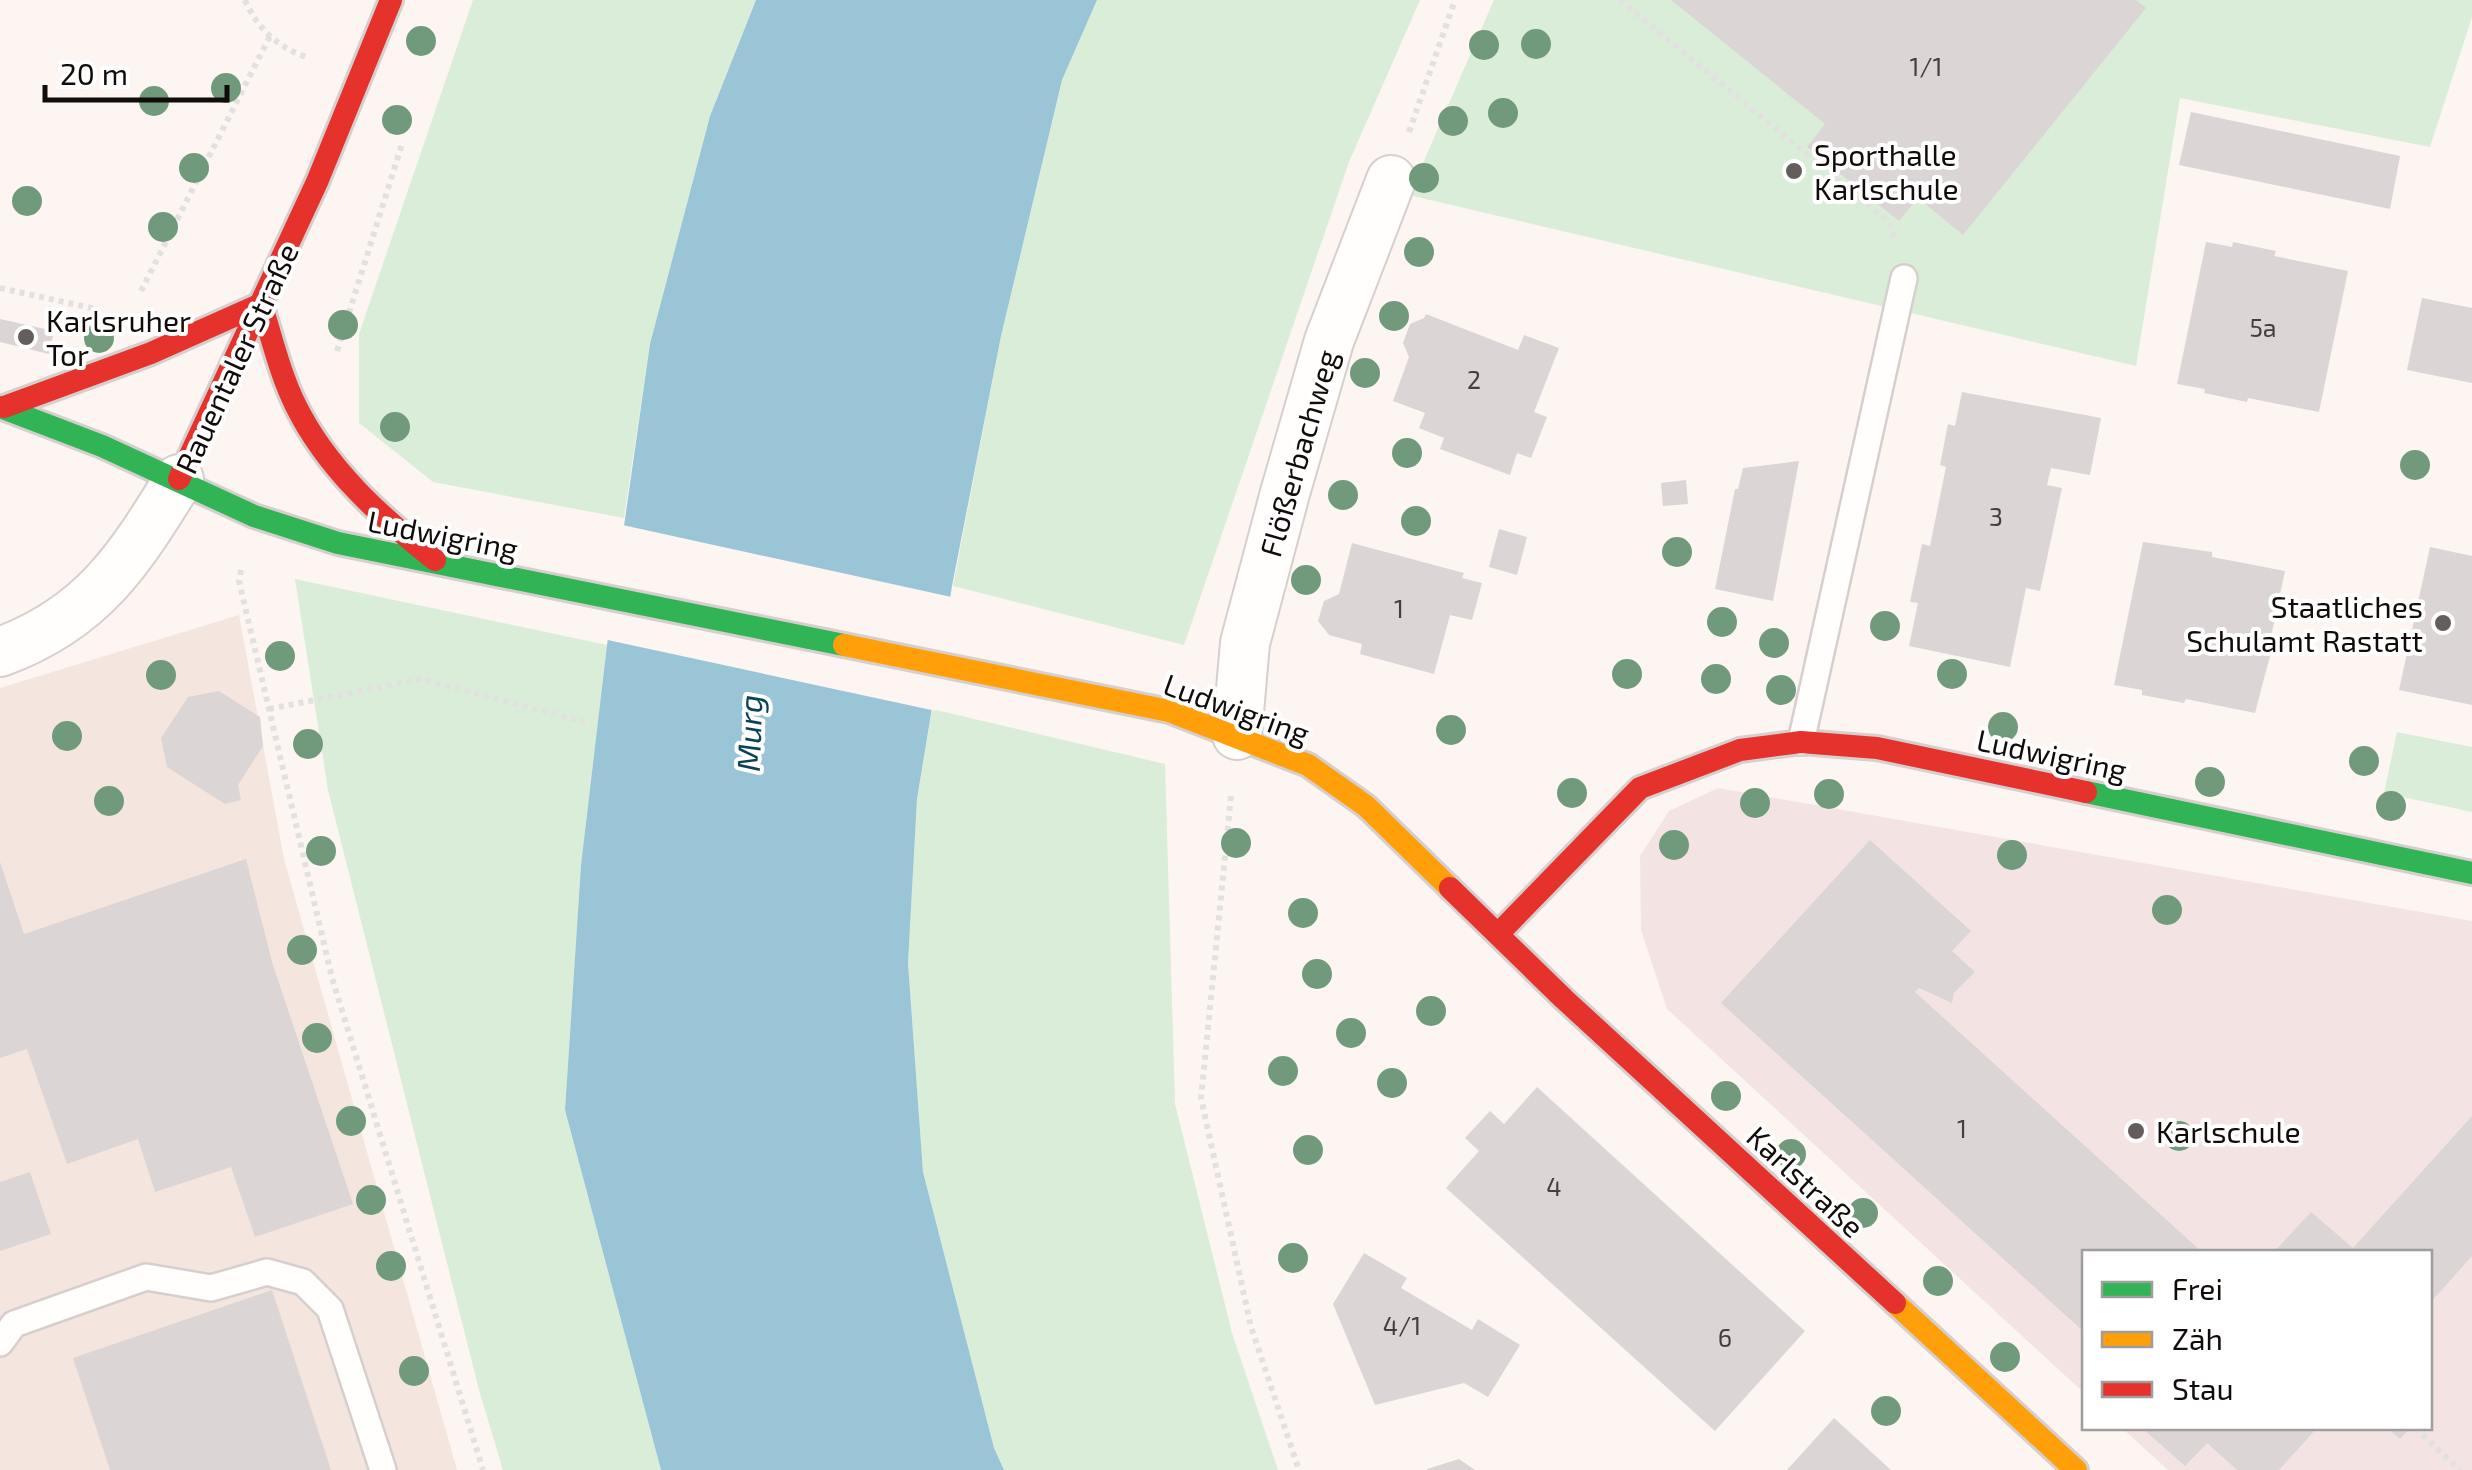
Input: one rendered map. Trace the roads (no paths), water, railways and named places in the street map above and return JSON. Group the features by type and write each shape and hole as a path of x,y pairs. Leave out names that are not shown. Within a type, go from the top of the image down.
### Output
{"street":[{"name":"Rauentaler Straße","path":"0,652 38,638 85,606 130,557 179,479 311,200 391,0"},
{"name":"Flößerbachweg","path":"1236,734 1245,643 1285,493 1329,341 1392,180"},
{"path":"2,407 151,353 261,304 295,404 310,431 352,485 396,530 440,564"},
{"name":"Ludwigring","path":"2,407 179,479 254,516 338,543 1170,711 1236,734 1308,765 1366,806 1499,933 1640,788 1740,750 1802,742 1877,748 2472,873"},
{"name":"Karlstraße","path":"1499,933 1579,1012 2076,1470"}],"lane":[{"path":"1802,742 1904,278"},
{"path":"0,1343 14,1324 146,1277 211,1288 267,1272 304,1282 330,1309 383,1470"}],"water":[{"name":"Murg","path":"756,0 1097,0 1062,80 1001,336 952,586 917,799 908,963 923,1172 994,1448 1004,1470 661,1470 565,1110 581,865 607,645 650,344 710,116"}],"place":[{"name":"Sporthalle Karlschule","path":"1794,171"},
{"name":"Karlsruher Tor","path":"26,337"},
{"name":"Staatliches Schulamt Rastatt","path":"2443,623"},
{"name":"Karlschule","path":"2136,1131"}]}
